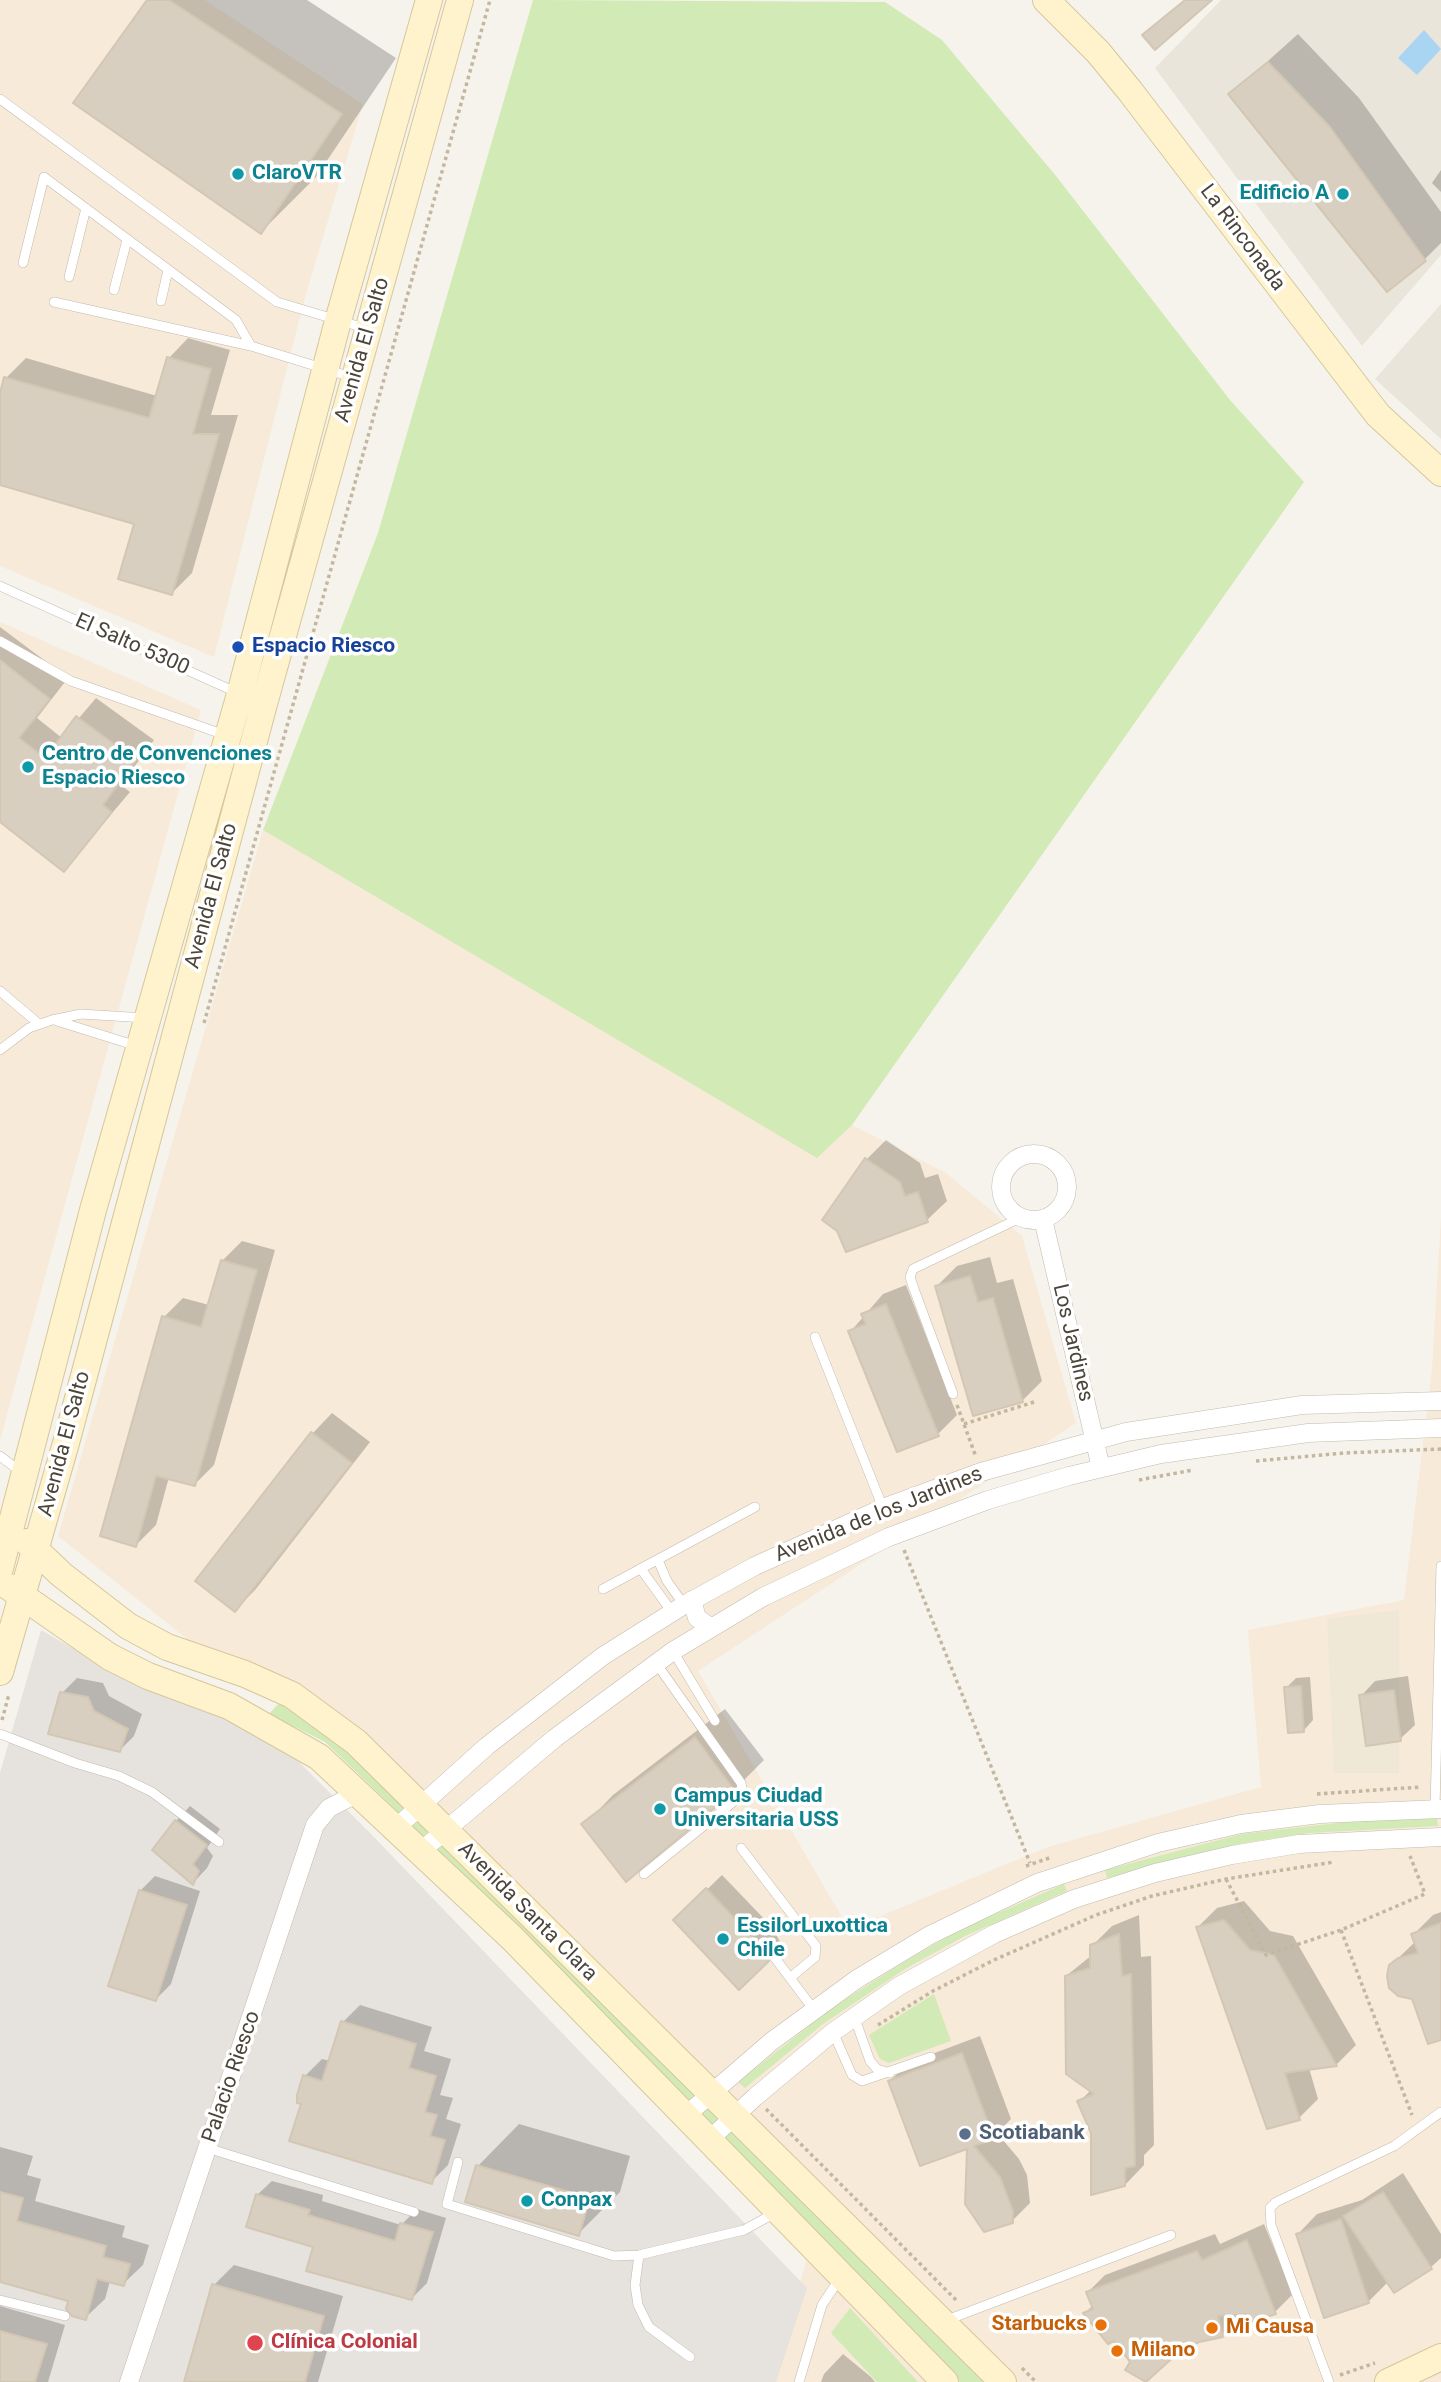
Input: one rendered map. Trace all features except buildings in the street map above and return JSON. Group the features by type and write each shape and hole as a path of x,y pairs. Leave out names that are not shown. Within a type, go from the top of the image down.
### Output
{"main road":[{"name":"Avenida El Salto","path":"0,1568 6,1521 25,1474 93,1210 240,694 338,321 429,0"},
{"name":"Avenida El Salto","path":"0,1672 36,1552 264,705 460,0"},
{"name":"La Rinconada","path":"1046,0 1098,52 1130,91 1378,415 1441,473"},
{"name":"Avenida Santa Clara","path":"6,1521 36,1552 99,1606 148,1638 273,1686 317,1711 356,1742 942,2322 1011,2373"},
{"name":"Avenida Santa Clara","path":"0,1581 92,1646 130,1668 215,1700 283,1734 319,1756 512,1938 945,2382"},
{"path":"1388,2382 1441,2357"}],"street":[{"path":"1035,1154 1054,1161 1061,1168 1067,1188 1060,1208 1043,1219 1020,1218 1004,1202 1001,1180 1013,1161 1035,1154"},
{"name":"Los Jardines","path":"1043,1219 1101,1468"},
{"name":"Avenida de los Jardines","path":"397,1827 546,1699 678,1609 765,1561 883,1508 981,1472 1095,1439 1266,1409 1345,1402 1441,1401"},
{"name":"Avenida de los Jardines","path":"421,1851 564,1730 678,1647 807,1574 889,1537 988,1500 1101,1468 1174,1452 1262,1438 1344,1430 1441,1428"},
{"path":"678,1609 710,1627"},
{"path":"678,1609 678,1647"},
{"name":"Palacio Riesco","path":"129,2382 315,1825 329,1808 360,1792"},
{"path":"684,2117 814,2010 857,1979 930,1935 1063,1873 1196,1834 1282,1818 1438,1809"},
{"path":"708,2141 854,2016 957,1952 1074,1899 1196,1863 1299,1844 1441,1837"},
{"path":"1094,1862 1105,1888"},
{"path":"1063,1873 1074,1899"}],"lane":[{"path":"0,99 277,302 369,329"},
{"path":"23,263 44,177 236,320 251,346"},
{"path":"69,276 86,208"},
{"path":"114,290 127,240"},
{"path":"161,300 168,270"},
{"path":"54,302 251,346 356,378"},
{"name":"El Salto 5300","path":"0,586 264,705"},
{"path":"0,641 71,681 254,743"},
{"path":"0,990 39,1024"},
{"path":"0,1050 15,1037 52,1020 81,1014 148,1018"},
{"path":"52,1020 141,1047"},
{"path":"953,1394 910,1277 913,1269 1020,1218"},
{"path":"815,1336 883,1508"},
{"path":"0,1456 25,1474"},
{"path":"603,1589 755,1507"},
{"path":"658,1560 678,1609"},
{"path":"1438,1809 1441,1566"},
{"path":"641,1569 678,1609"},
{"path":"678,1647 715,1721"},
{"path":"644,1874 743,1794 741,1783 656,1663"},
{"path":"0,1734 141,1787 219,1842"},
{"path":"741,1848 816,1946 815,1957 790,1978"},
{"path":"763,1942 814,2010"},
{"path":"854,2016 873,2065 890,2073"},
{"path":"833,2032 855,2079 870,2081 931,2057"},
{"path":"1329,2382 1271,2225 1270,2208 1276,2202 1394,2146 1441,2112"},
{"path":"207,2148 414,2212"},
{"path":"458,2162 447,2204 614,2256 639,2255 744,2230 777,2211"},
{"path":"942,2322 1171,2235"},
{"path":"639,2255 635,2285 638,2305 649,2327 690,2357"},
{"path":"799,2382 821,2305 841,2276"},
{"path":"0,2300 65,2316"}],"path":[{"path":"203,1028 490,0"},
{"path":"953,1394 981,1472"},
{"path":"964,1424 1034,1402"},
{"path":"1253,1461 1344,1453 1441,1449"},
{"path":"1135,1481 1200,1469"},
{"path":"892,1555 916,1546"},
{"path":"904,1550 1030,1863"},
{"path":"1226,1879 1266,1955 1341,1930 1425,1894 1410,1856 1420,1856"},
{"path":"862,2038 933,1991 1049,1933 1152,1896 1226,1879 1341,1862"},
{"path":"1341,1930 1417,2127"},
{"path":"778,2104 769,2112 967,2311"},
{"path":"1011,2373 1036,2382"}],"shaded area":[{"path":"0,0 205,0 363,104 305,297 214,657 0,566"},
{"path":"1221,0 1441,0 1441,255 1362,346 1155,68"},
{"path":"1441,304 1441,439 1375,379"},
{"path":"0,622 201,710 0,1440"},
{"path":"263,830 816,1157 852,1125 946,1173 1022,1236 1076,1423 698,1671 849,1929 1048,1847 1261,1787 1248,1630 1404,1600 1432,1369 1441,1217 1441,2382 769,2382 827,2195 367,1738 191,1642 58,1536"},
{"path":"1399,1610 1399,1773 1334,1773 1327,1619"},
{"path":"41,1630 114,1672 209,1709 284,1747 373,1836 807,2288 776,2382 0,2382 0,1773"}],"green space":[{"path":"533,0 885,2 942,40 1056,176 1230,400 1304,482 852,1125 817,1158 263,830 378,533"},
{"path":"281,1701 347,1748 985,2382 960,2382 390,1804 325,1742 269,1714"},
{"path":"1437,1818 1438,1826 1308,1833 1244,1843 1107,1878 1105,1870 1242,1834 1364,1820"},
{"path":"1064,1884 1067,1891 965,1936 905,1969 823,2024 745,2088 738,2082 832,2008 899,1965 959,1930"},
{"path":"934,1994 951,2041 889,2063 880,2059 869,2035"},
{"path":"850,2308 918,2382 877,2382 831,2333"}],"water":[{"path":"1424,30 1441,49 1417,75 1398,58"}],"place":[{"name":"ClaroVTR","path":"238,174"},
{"name":"Edificio A","path":"1343,194"},
{"name":"Espacio Riesco","path":"238,647"},
{"name":"Centro de Convenciones Espacio Riesco","path":"28,767"},
{"name":"Campus Ciudad Universitaria USS","path":"660,1809"},
{"name":"EssilorLuxottica Chile","path":"723,1939"},
{"name":"Scotiabank","path":"965,2134"},
{"name":"Conpax","path":"527,2201"},
{"name":"Starbucks","path":"1101,2325"},
{"name":"Mi Causa","path":"1212,2328"},
{"name":"Clínica Colonial","path":"255,2343"},
{"name":"Milano","path":"1117,2351"}]}
